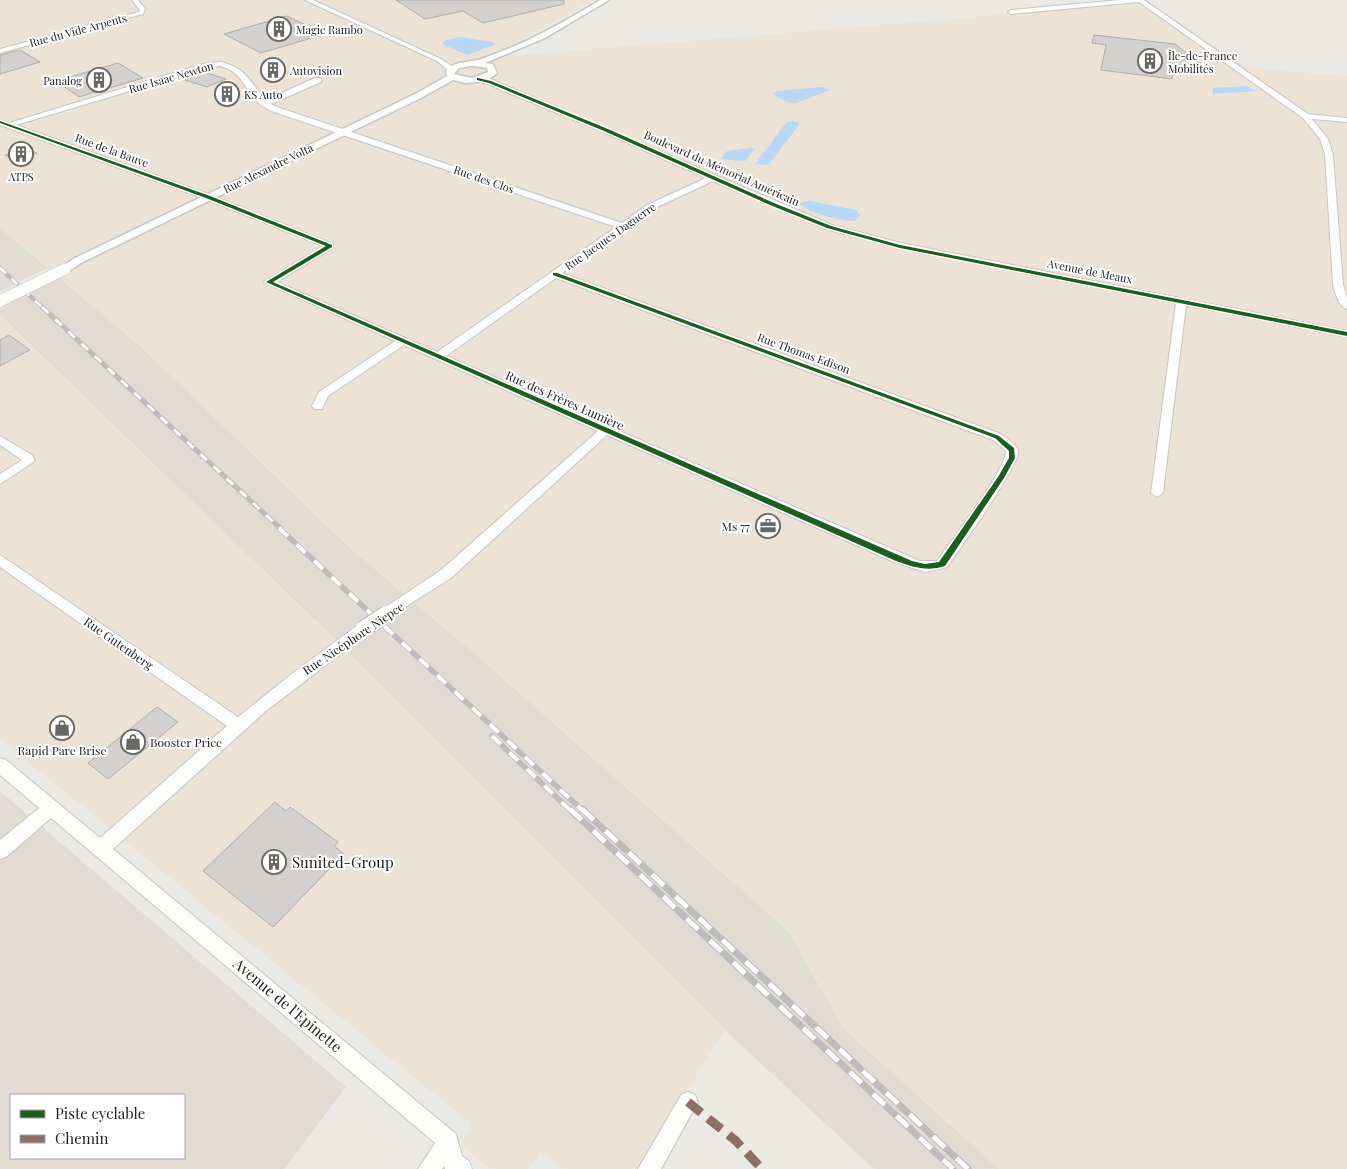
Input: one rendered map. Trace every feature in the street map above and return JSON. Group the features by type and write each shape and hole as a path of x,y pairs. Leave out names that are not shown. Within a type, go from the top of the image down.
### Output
{"main road":[{"path":"452,72 466,80 478,79 492,72 496,61 516,48 605,0"},
{"name":"Rue Alexandre Volta","path":"418,96 452,72 516,48"},
{"path":"472,63 486,65 492,72"},
{"name":"Rue Alexandre Volta","path":"63,268 418,96 466,80"},
{"path":"0,295 63,268"},
{"path":"0,301 63,268"}],"street":[{"name":"Rue du Vide Arpents","path":"0,51 141,13 143,10 135,0"},
{"path":"308,0 445,63 452,72"},
{"path":"1011,12 1140,0 1306,116 1324,139 1330,155 1338,284 1340,293 1347,306"},
{"path":"360,23 456,62 472,63"},
{"name":"Rue Isaac Newton","path":"9,125 217,63 228,64 238,69 264,104"},
{"path":"492,72 496,79 606,130"},
{"path":"478,79 606,130"},
{"path":"264,104 318,80"},
{"path":"264,104 344,132"},
{"path":"1306,116 1347,120"},
{"path":"0,122 9,125"},
{"name":"Rue de la Bauve","path":"9,125 208,197"},
{"name":"Boulevard du Mémorial Américain","path":"606,130 829,227"},
{"name":"Rue des Clos","path":"344,132 623,226"},
{"name":"Rue Jacques Daguerre","path":"438,356 650,207 714,177"},
{"name":"Rue des Frères Lumière","path":"208,197 330,246 270,282 899,559 923,567 935,567 942,564 1001,478"},
{"name":"Avenue de Meaux","path":"829,227 900,246 1347,334"},
{"name":"Rue Thomas Edison","path":"555,274 997,438 1012,450 1012,458 1001,478"},
{"path":"1156,493 1181,301"},
{"path":"318,406 323,394 403,341"},
{"name":"Rue Nicéphore Niepce","path":"102,848 238,725 313,664 446,574 606,430"},
{"path":"0,440 28,458 29,461 0,480"},
{"name":"Rue Gutenberg","path":"0,560 238,725"},
{"path":"0,765 51,808 0,851"},
{"name":"Avenue de l'Epinette","path":"51,808 102,848 449,1141"},
{"path":"648,1169 688,1102"},
{"path":"429,1169 449,1141"},
{"path":"449,1141 453,1162 461,1169"}],"shaded area":[{"path":"0,0 594,0 522,38 501,53 510,56 952,19 1144,0 1249,68 1347,76 1347,1169 999,1169 844,1029 788,931 482,660 350,548 141,347 0,228"},
{"path":"0,228 48,268 0,291"},
{"path":"56,275 141,347 350,548 482,660 788,931 844,1029 999,1169 874,1169 725,1030 319,624 0,315 0,303"},
{"path":"0,315 319,624 725,1030 637,1169 564,1169 541,1152 528,1169 490,1169 460,1145 471,1124 0,739"},
{"path":"0,791 346,1087 284,1169 0,1169"}],"water":[{"path":"459,37 493,42 494,45 467,55 442,44 444,41"},
{"path":"1247,86 1255,91 1213,94 1213,88"},
{"path":"822,87 830,90 796,103 787,102 773,94 777,91"},
{"path":"791,121 798,122 799,125 768,165 755,164 786,123"},
{"path":"755,149 745,161 720,159 727,151"},
{"path":"810,201 856,210 860,215 856,220 836,218 809,210 799,203"}],"building":[{"path":"396,0 564,0 564,4 483,23 463,11 425,19"},
{"name":"Magic Rambo","path":"287,16 325,34 261,53 224,34"},
{"name":"Île-de-France Mobilités","path":"1094,35 1175,44 1204,66 1174,68 1172,79 1101,70 1106,45 1092,43"},
{"path":"20,50 40,62 0,74 0,55"},
{"name":"Panalog","path":"118,63 143,78 79,97 56,81"},
{"path":"204,72 226,79 207,87 185,80"},
{"name":"ATPS","path":"25,148 37,153 18,161 5,155"},
{"path":"9,335 30,350 0,366 0,340"},
{"name":"Booster Price","path":"157,707 178,722 108,779 88,763"},
{"name":"Sunited-Group","path":"275,802 286,811 290,807 338,842 334,846 344,854 273,927 203,871"}],"railway":[{"path":"0,268 44,309"},
{"path":"42,307 281,529"},
{"path":"279,528 583,811"},
{"path":"492,736 571,811"},
{"path":"570,809 953,1169"},
{"path":"582,809 968,1169"}],"marked path":[{"path":"688,1102 736,1141 762,1169"}],"cycle path":[{"path":"478,79 490,82 606,130 772,204 829,227 900,246 1347,334"},
{"path":"0,122 208,197 330,246 269,282 910,563 925,567 942,564 1001,478 1012,458 1012,450 997,437 555,274"}],"place":[{"name":"Magic Rambo","path":"279,29"},
{"name":"Île-de-France Mobilités","path":"1150,61"},
{"name":"Autovision","path":"273,70"},
{"name":"Panalog","path":"99,80"},
{"name":"KS Auto","path":"227,94"},
{"name":"ATPS","path":"21,154"},
{"name":"Ms 77","path":"768,526"},
{"name":"Rapid Pare Brise","path":"62,728"},
{"name":"Booster Price","path":"133,742"},
{"name":"Sunited-Group","path":"274,862"}]}
